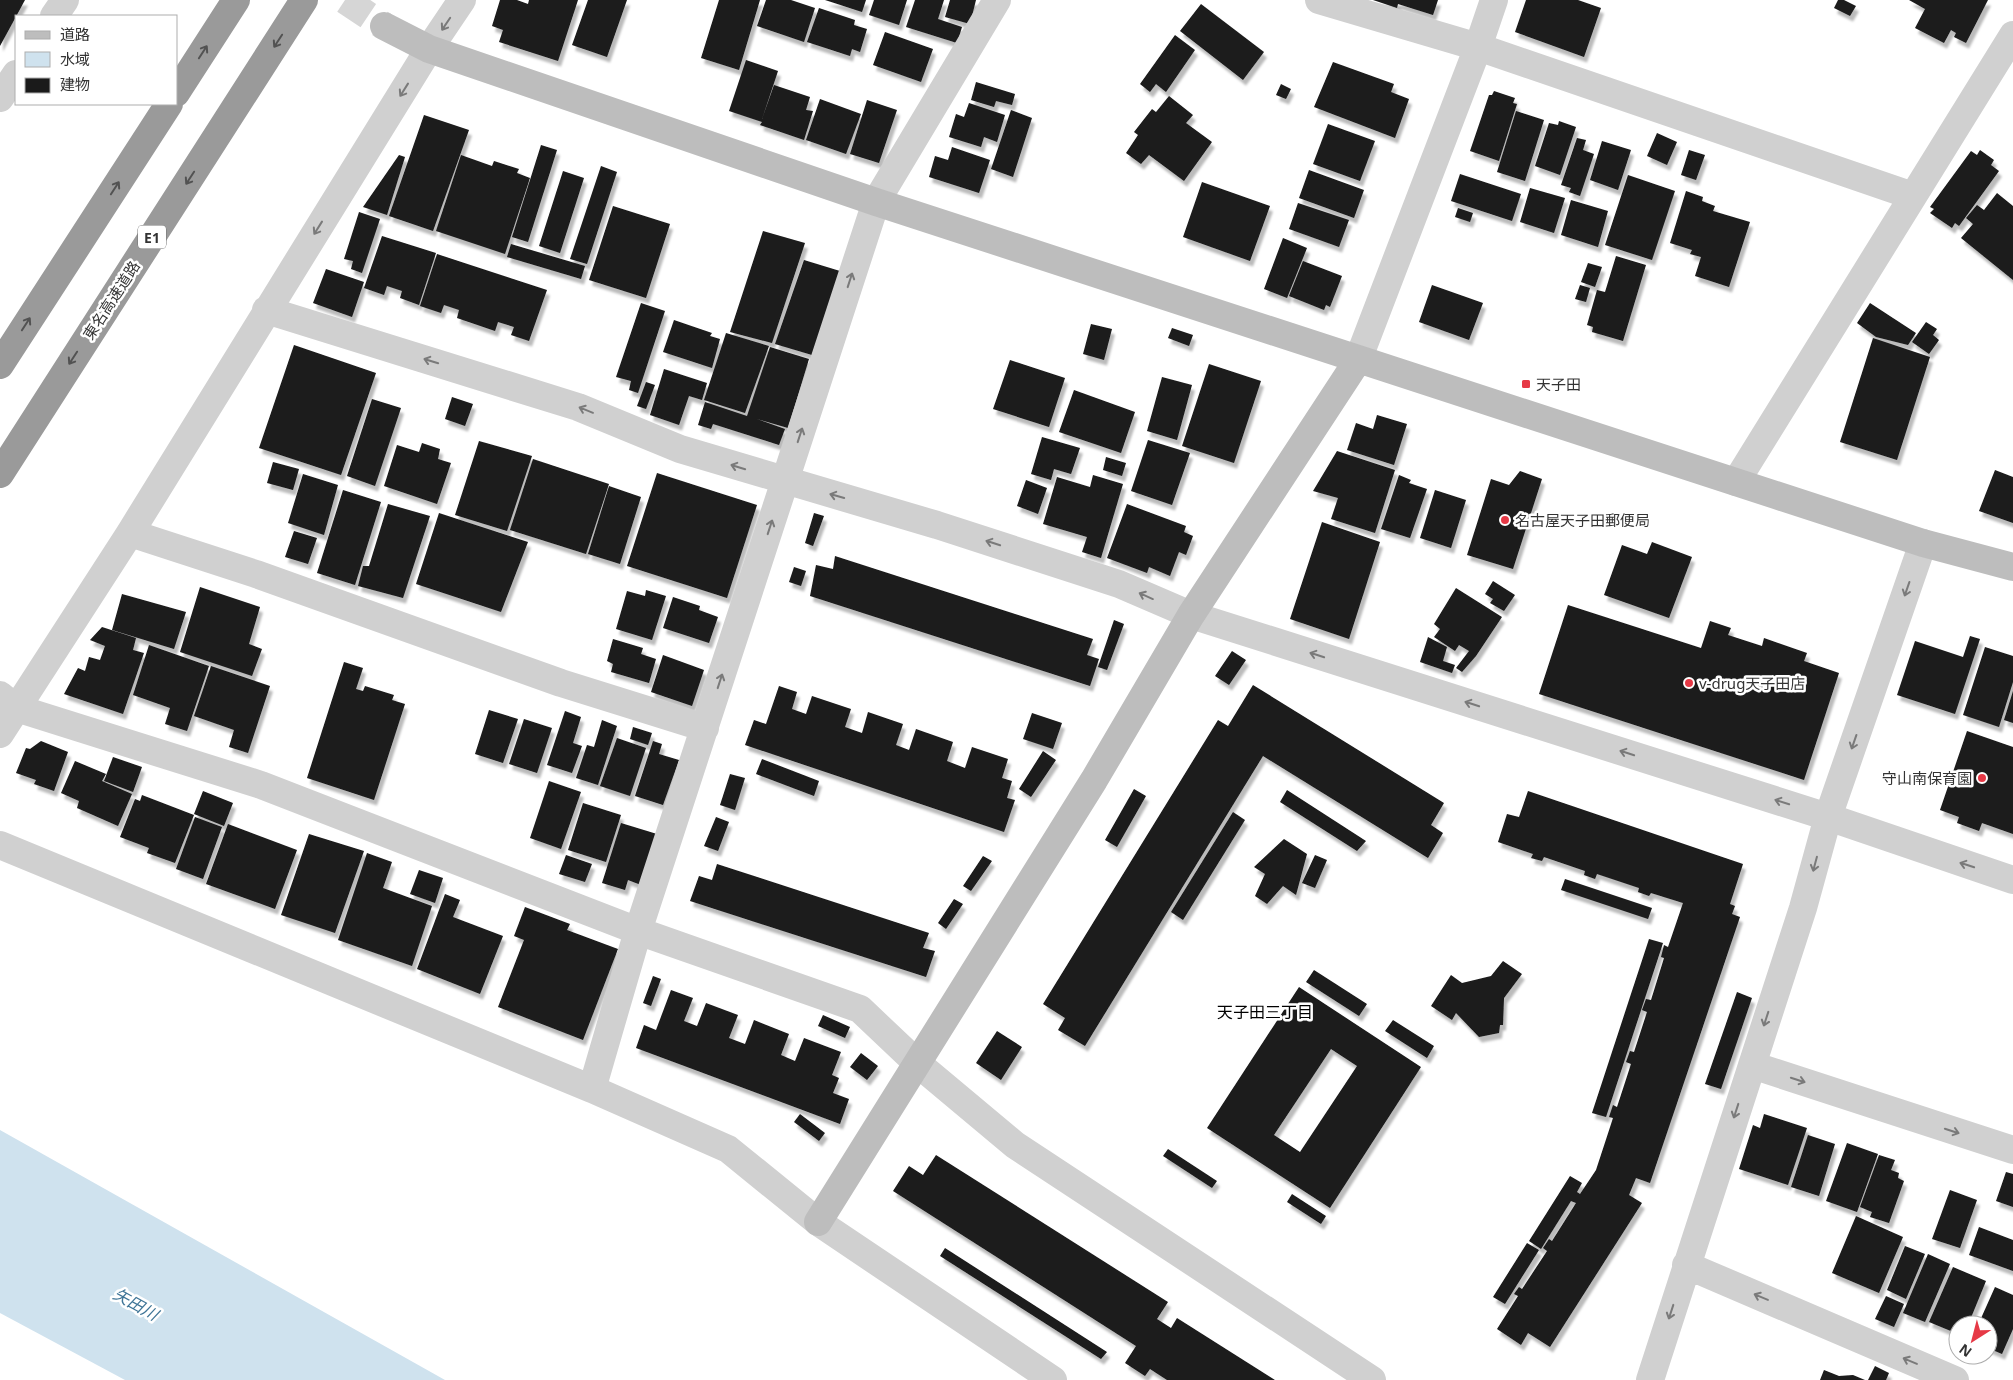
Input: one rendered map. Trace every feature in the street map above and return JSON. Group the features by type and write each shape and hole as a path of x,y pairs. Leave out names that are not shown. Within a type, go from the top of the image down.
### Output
{"highway":[{"path":"178,90 236,0"},
{"name":"東名高速道路","path":"0,474 304,0"},
{"path":"0,365 168,105"}],"street":[{"path":"55,15 65,0"},
{"path":"0,734 8,701 130,533 266,310 429,49 462,0"},
{"path":"592,1089 638,931 876,202 997,0"},
{"path":"1319,0 1478,47 1913,196"},
{"path":"818,1222 1094,780 1191,615 1358,360 1478,47 1494,0"},
{"path":"384,26 429,49 876,202 1923,543 2013,567"},
{"path":"1736,482 2013,35"},
{"path":"0,98 15,76"},
{"path":"266,310 578,407 680,449 937,525 1119,584 1191,615 1828,817 2013,880"},
{"path":"130,533 256,574 561,683 705,728"},
{"path":"1650,1380 1803,908 1828,817 1923,543"},
{"path":"8,701 261,785 638,931 860,1009 917,1063 1015,1145 1372,1380"},
{"path":"0,845 592,1089 728,1149 818,1222 1053,1380"},
{"path":"1752,1065 2013,1150"},
{"path":"1686,1265 1955,1380"}],"water":[{"name":"矢田川","path":"0,1130 445,1380 125,1380 0,1313"}],"building":[{"path":"0,0 25,0 17,15 15,15 0,46"},
{"path":"500,0 517,0 528,4 529,0 578,0 558,61 499,42 503,30 492,26"},
{"path":"588,0 627,0 607,57 572,45"},
{"path":"719,0 760,0 739,70 701,58"},
{"path":"766,0 791,0 815,8 804,42 757,26"},
{"path":"825,0 866,0 862,12"},
{"path":"874,0 907,0 899,25 869,15"},
{"path":"915,0 944,0 938,19 962,27 957,43 906,27"},
{"path":"950,0 976,0 970,24 945,17"},
{"path":"1373,0 1438,0 1433,15 1398,4 1397,8"},
{"path":"1526,0 1578,0 1601,8 1584,57 1515,32"},
{"path":"1838,0 1844,0 1856,6 1850,16 1834,8"},
{"path":"1909,0 1988,0 1966,43 1954,37 1956,33 1951,30 1944,43 1915,28 1925,9"},
{"path":"1201,4 1264,52 1243,80 1180,31"},
{"path":"819,8 855,20 854,25 867,29 860,52 852,49 850,56 807,42"},
{"path":"885,32 933,49 921,82 873,65"},
{"path":"1175,35 1195,50 1166,92 1156,84 1150,92 1140,84"},
{"path":"746,60 778,71 762,119 774,85 810,97 806,110 813,111 804,140 760,125 762,122 729,111"},
{"path":"1333,62 1394,84 1391,92 1409,99 1395,138 1314,107"},
{"path":"976,82 1015,94 1012,105 996,101 994,107 971,100"},
{"path":"1281,84 1291,89 1286,99 1276,95"},
{"path":"1494,91 1515,98 1513,103 1517,104 1499,161 1470,151 1489,95 1492,95"},
{"path":"1169,96 1193,115 1186,123 1212,142 1184,181 1149,155 1141,164 1126,153 1138,135 1134,132 1152,109 1156,112"},
{"path":"820,99 861,114 846,154 806,140"},
{"path":"867,100 897,110 879,163 850,154"},
{"path":"969,103 1005,115 997,142 984,137 981,147 949,137 956,114 964,117"},
{"path":"1011,110 1032,118 1013,177 991,169"},
{"path":"1516,111 1544,120 1525,181 1497,172"},
{"path":"424,115 469,130 433,231 389,216"},
{"path":"1559,121 1576,127 1560,175 1535,166 1549,123 1558,125"},
{"path":"1328,124 1375,141 1360,181 1313,164"},
{"path":"1657,133 1677,142 1667,165 1647,156"},
{"path":"1577,138 1586,140 1583,150 1594,154 1580,196 1569,192 1571,188 1561,185"},
{"path":"1602,141 1631,150 1618,190 1590,180"},
{"path":"541,145 557,150 528,242 512,237"},
{"path":"952,147 990,160 979,193 929,177 935,156 948,160"},
{"path":"1689,150 1705,155 1696,180 1681,175"},
{"path":"1980,150 1994,160 1991,165 1999,171 1959,226 1955,223 1952,228 1930,213 1934,209 1930,207 1971,151 1977,155"},
{"path":"399,155 405,157 387,215 363,207"},
{"path":"461,155 492,166 494,161 519,169 517,173 530,178 505,254 436,231"},
{"path":"601,166 617,172 587,264 570,259"},
{"path":"1309,170 1364,190 1354,218 1299,198"},
{"path":"563,171 584,178 560,253 539,246"},
{"path":"1460,174 1521,194 1512,221 1451,201"},
{"path":"1628,175 1675,191 1652,260 1605,245"},
{"path":"1202,182 1270,206 1250,261 1183,237"},
{"path":"1530,188 1565,198 1554,233 1520,222"},
{"path":"1686,191 1703,197 1702,201 1715,206 1713,211 1750,222 1729,287 1695,276 1701,257 1690,254 1692,250 1670,243"},
{"path":"1997,193 2013,206 2013,280 1961,238 1973,224 1966,218 1977,205 1984,210"},
{"path":"1571,200 1608,211 1598,247 1561,235"},
{"path":"1298,203 1349,220 1339,247 1289,229"},
{"path":"613,206 670,224 646,298 589,280"},
{"path":"1458,208 1473,213 1470,222 1455,217"},
{"path":"359,212 380,219 362,273 351,269 353,261 344,259"},
{"path":"763,231 805,243 772,343 730,332"},
{"path":"382,236 436,253 419,305 400,298 402,291 387,286 384,295 364,288"},
{"path":"1283,238 1307,248 1287,298 1264,289"},
{"path":"511,244 585,266 581,279 507,257"},
{"path":"437,254 547,290 529,341 511,335 514,327 498,322 495,331 457,318 459,310 444,305 441,313 420,306"},
{"path":"1616,256 1646,265 1623,341 1592,332 1593,327 1587,325 1597,290 1605,292"},
{"path":"804,260 840,271 812,355 775,344"},
{"path":"1303,261 1342,276 1330,307 1326,305 1324,310 1289,296"},
{"path":"1588,263 1602,267 1595,287 1581,282"},
{"path":"326,269 364,282 352,317 313,303"},
{"path":"1432,285 1483,303 1469,340 1419,322"},
{"path":"1580,285 1590,288 1586,302 1575,299"},
{"path":"641,303 665,311 638,393 629,390 631,381 616,377"},
{"path":"1870,303 1916,333 1908,345 1876,337 1857,323"},
{"path":"674,320 712,333 710,336 720,339 712,368 663,352"},
{"path":"1926,322 1937,329 1933,335 1939,340 1929,354 1912,342"},
{"path":"1091,324 1112,329 1104,360 1083,354"},
{"path":"1172,328 1193,335 1189,346 1168,338"},
{"path":"726,333 769,346 745,413 704,400"},
{"path":"1873,338 1930,357 1897,460 1840,442"},
{"path":"294,345 376,373 341,475 259,448"},
{"path":"770,347 809,359 788,428 757,419 785,429 779,445 713,424 711,429 698,425 705,402 747,416"},
{"path":"1010,360 1065,378 1049,427 993,409"},
{"path":"1209,364 1261,381 1234,463 1182,446"},
{"path":"664,369 707,383 702,400 689,396 679,425 650,415"},
{"path":"1162,377 1192,385 1177,440 1147,431"},
{"path":"646,382 655,385 646,409 637,406"},
{"path":"1074,390 1135,412 1121,453 1059,432"},
{"path":"452,397 473,404 465,426 445,419"},
{"path":"372,399 401,408 375,486 347,476"},
{"path":"1377,415 1407,424 1394,465 1347,450 1356,423 1373,429"},
{"path":"1042,437 1080,448 1071,474 1054,469 1051,480 1031,474"},
{"path":"1148,440 1190,453 1172,505 1131,491"},
{"path":"479,441 532,456 507,531 455,515"},
{"path":"422,443 440,449 438,459 451,463 437,504 384,486 397,445 419,452"},
{"path":"1337,451 1395,470 1375,533 1331,519 1338,498 1313,491"},
{"path":"1106,457 1126,463 1122,476 1103,470"},
{"path":"533,459 609,484 586,554 510,530"},
{"path":"273,462 299,469 293,490 267,483"},
{"path":"1995,470 2013,477 2013,523 1979,511"},
{"path":"1520,471 1542,479 1513,569 1467,555 1491,479 1509,485"},
{"path":"657,473 757,505 727,598 627,566"},
{"path":"303,474 338,485 324,535 288,523"},
{"path":"1093,475 1123,484 1101,558 1082,552 1087,537 1043,524 1057,477 1090,487"},
{"path":"1399,475 1411,480 1409,483 1427,489 1410,538 1381,529"},
{"path":"1026,480 1047,488 1038,514 1017,506"},
{"path":"609,486 641,497 620,564 588,554"},
{"path":"343,490 381,502 355,585 317,573"},
{"path":"1435,490 1466,500 1451,548 1420,538"},
{"path":"388,504 430,516 403,598 358,586 363,566 369,566"},
{"path":"1127,504 1186,526 1184,532 1193,536 1186,555 1179,552 1170,576 1149,567 1147,573 1107,558"},
{"path":"439,513 528,542 501,612 416,584"},
{"path":"814,513 824,516 813,546 805,543"},
{"path":"1322,522 1380,542 1349,639 1290,619"},
{"path":"294,531 317,538 308,564 285,557"},
{"path":"1652,542 1692,557 1669,618 1604,595 1622,545 1647,554"},
{"path":"835,556 1093,639 1087,655 1099,659 1090,686 810,596 816,565 833,569"},
{"path":"794,567 806,571 801,586 789,582"},
{"path":"1493,581 1515,595 1504,611 1490,603 1493,599 1485,594"},
{"path":"200,587 260,607 249,644 262,649 252,676 180,652"},
{"path":"1456,588 1502,617 1476,656 1462,672 1456,668 1469,651 1459,645 1455,651 1434,637 1440,629 1434,624"},
{"path":"646,590 666,596 652,640 616,629 627,591 645,596"},
{"path":"122,594 186,612 174,649 112,630"},
{"path":"673,597 700,606 699,610 718,617 709,643 663,628"},
{"name":"v-drug天子田店","path":"1568,605 1701,648 1710,621 1731,628 1728,635 1762,646 1764,638 1807,653 1804,661 1839,673 1804,780 1539,694"},
{"path":"1114,620 1124,624 1107,670 1098,667"},
{"path":"102,627 136,638 133,650 144,653 123,714 64,694 78,668 85,671 89,657 100,660 105,646 90,640"},
{"path":"1970,636 1980,639 1955,714 1897,695 1915,641 1963,657"},
{"path":"1428,637 1447,647 1443,661 1455,665 1452,673 1420,662"},
{"path":"613,639 643,648 641,654 656,659 649,683 611,672 613,664 607,661"},
{"path":"149,645 209,666 187,731 165,724 170,708 133,695"},
{"path":"1985,647 2013,656 2013,682 1999,727 1963,715"},
{"path":"1232,651 1246,660 1229,685 1215,676"},
{"path":"663,655 704,670 692,706 651,692"},
{"path":"344,662 363,668 356,689 363,691 365,686 394,695 392,700 405,704 374,800 307,778"},
{"path":"211,666 270,686 248,753 229,747 234,730 194,716"},
{"path":"1253,685 1444,803 1431,825 1443,833 1428,858 1263,756 1085,1046 1058,1030 1065,1018 1043,1004 1218,720 1228,726"},
{"path":"779,686 797,692 792,709 806,714 812,696 851,709 845,727 862,733 868,712 903,724 896,745 909,750 916,729 953,742 947,761 965,768 972,747 1008,759 1002,778 1012,781 1007,798 1015,800 1004,832 745,745 754,720 766,724"},
{"path":"2013,691 2013,723 2004,720"},
{"path":"489,710 518,719 503,763 475,754"},
{"path":"565,711 581,717 573,743 582,746 572,773 547,765"},
{"path":"1032,713 1062,723 1053,749 1023,739"},
{"path":"524,719 552,728 537,773 509,764"},
{"path":"602,720 617,726 598,785 576,778 587,745 594,747"},
{"path":"633,727 652,733 648,745 630,739"},
{"name":"守山南保育園","path":"1967,731 2013,747 2013,834 1982,823 1979,831 1957,823 1959,817 1940,810"},
{"path":"617,738 646,748 630,796 600,786"},
{"path":"41,741 68,752 54,791 34,784 36,780 16,773 26,748 30,749"},
{"path":"653,741 662,744 659,754 679,760 663,805 635,796"},
{"path":"1043,751 1056,760 1031,797 1019,789"},
{"path":"113,757 142,767 133,792 104,781"},
{"path":"762,759 819,781 814,796 756,774"},
{"path":"75,761 106,774 102,781 132,794 118,826 77,808 79,801 61,793"},
{"path":"730,774 745,778 735,810 720,805"},
{"path":"549,781 581,792 561,849 530,838"},
{"path":"1134,789 1146,796 1117,847 1105,840"},
{"path":"1287,790 1366,841 1357,851 1280,802"},
{"path":"203,791 233,803 224,826 194,814"},
{"path":"1528,791 1743,864 1730,904 1735,906 1732,914 1740,917 1650,1183 1636,1178 1629,1195 1642,1203 1550,1347 1528,1333 1521,1345 1497,1329 1518,1296 1514,1294 1519,1287 1522,1289 1547,1251 1543,1248 1549,1239 1552,1241 1576,1203 1571,1201 1541,1249 1529,1241 1570,1176 1582,1183 1577,1192 1580,1194 1596,1170 1613,1118 1609,1117 1613,1105 1617,1107 1631,1064 1626,1062 1630,1051 1634,1052 1647,1012 1642,1010 1646,999 1651,1000 1664,958 1661,957 1664,945 1668,947 1683,903 1651,893 1649,896 1638,892 1639,888 1597,874 1595,879 1584,875 1585,871 1544,857 1542,861 1531,858 1533,854 1498,842 1507,814 1519,817"},
{"path":"142,795 194,815 175,863 147,853 149,848 120,837 135,799 140,801"},
{"path":"583,803 621,815 606,862 568,850"},
{"path":"1233,812 1245,820 1183,920 1171,912"},
{"path":"195,817 222,827 203,879 176,869"},
{"path":"716,817 729,822 718,851 704,846"},
{"path":"621,823 657,834 641,885 628,880 625,890 602,883"},
{"path":"228,824 297,850 275,909 206,884"},
{"path":"309,834 364,851 335,933 281,915"},
{"path":"1284,839 1307,854 1296,895 1283,886 1267,904 1255,896 1265,874 1254,867"},
{"path":"367,853 392,862 383,888 432,906 412,966 338,940"},
{"path":"566,855 592,864 585,882 559,874"},
{"path":"1315,855 1327,860 1315,888 1302,883"},
{"path":"983,856 992,861 971,891 963,886"},
{"path":"717,864 929,933 923,948 935,951 926,977 690,901 699,876 712,880"},
{"path":"419,870 443,878 435,903 410,894"},
{"path":"1565,879 1652,908 1648,919 1561,890"},
{"path":"445,894 460,900 453,917 503,936 480,994 417,969"},
{"path":"954,899 963,904 946,929 938,923"},
{"path":"525,907 570,924 567,930 618,949 583,1040 498,1007 524,940 514,936"},
{"path":"1649,939 1663,943 1606,1117 1592,1113"},
{"path":"1503,961 1522,974 1504,998 1503,1025 1500,1025 1499,1033 1479,1037 1456,1013 1452,1020 1431,1006 1451,975 1462,983 1491,976"},
{"path":"1314,970 1367,1004 1359,1016 1306,982"},
{"path":"653,976 661,979 651,1006 643,1003"},
{"path":"1299,987 1421,1067 1330,1208 1207,1128","holes":["1331,1049 1357,1066 1300,1152 1274,1135"]},
{"path":"671,990 693,998 684,1021 697,1026 706,1003 738,1015 729,1038 745,1044 754,1020 789,1034 781,1055 795,1061 804,1038 841,1052 832,1075 839,1078 833,1093 849,1099 840,1124 636,1048 644,1025 656,1030"},
{"path":"1737,992 1752,998 1721,1089 1705,1084"},
{"path":"823,1015 850,1027 845,1038 818,1026"},
{"path":"1393,1020 1434,1046 1427,1058 1385,1031"},
{"path":"997,1031 1022,1047 1001,1080 976,1063"},
{"path":"861,1053 878,1066 867,1080 850,1067"},
{"path":"800,1114 825,1133 819,1141 794,1122"},
{"path":"1764,1114 1807,1128 1788,1185 1739,1169 1753,1125 1760,1128"},
{"path":"1808,1135 1835,1144 1819,1196 1791,1187"},
{"path":"1847,1143 1878,1154 1857,1212 1826,1201"},
{"path":"1168,1149 1217,1181 1212,1188 1163,1156"},
{"path":"936,1155 1168,1302 1157,1319 1171,1328 1177,1318 1275,1380 1167,1380 1150,1369 1145,1376 1125,1363 1136,1346 893,1191 909,1166 923,1175"},
{"path":"1879,1155 1895,1160 1891,1170 1899,1173 1898,1178 1904,1181 1889,1223 1870,1217 1872,1212 1860,1207"},
{"path":"2006,1172 2013,1174 2013,1207 1996,1201"},
{"path":"1950,1190 1977,1200 1960,1248 1932,1239"},
{"path":"1292,1194 1326,1216 1321,1224 1287,1202"},
{"path":"1856,1216 1903,1237 1879,1293 1832,1273"},
{"path":"1979,1227 2013,1240 2013,1271 1969,1255"},
{"path":"1527,1243 1539,1250 1505,1304 1493,1297"},
{"path":"1905,1246 1925,1254 1906,1299 1887,1290"},
{"path":"945,1248 1107,1352 1101,1359 940,1256"},
{"path":"1928,1254 1950,1264 1925,1322 1903,1313"},
{"path":"1953,1267 1986,1281 1972,1315 1948,1315 1948,1330 1929,1322"},
{"path":"1995,1287 2013,1295 2013,1329 2002,1354 1998,1352 1998,1315 1982,1315"},
{"path":"1886,1296 1904,1304 1894,1327 1875,1319"},
{"path":"1875,1366 1889,1373 1886,1380 1868,1380"},
{"path":"1824,1370 1839,1376 1853,1375 1865,1380 1820,1380"}],"tunnel":[{"path":"345,0 384,26"}],"place":[{"name":"天子田","path":"1526,384"},
{"name":"名古屋天子田郵便局","path":"1505,520"},
{"name":"v-drug天子田店","path":"1689,683"},
{"name":"守山南保育園","path":"1982,778"}],"district":[{"name":"天子田三丁目","path":"1265,1012"}]}
